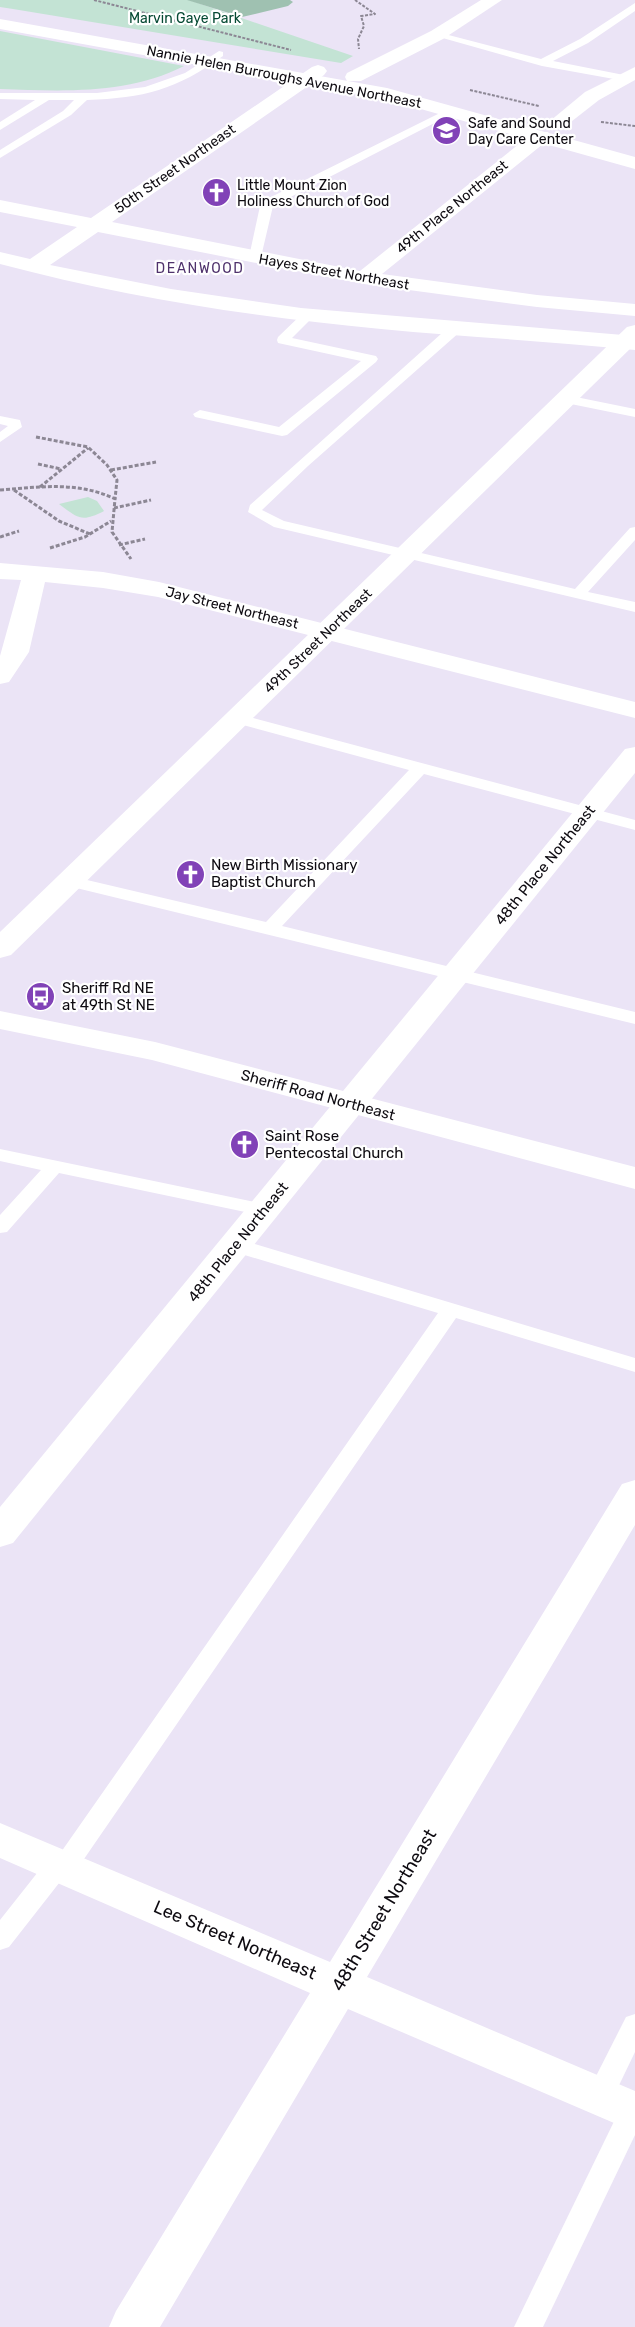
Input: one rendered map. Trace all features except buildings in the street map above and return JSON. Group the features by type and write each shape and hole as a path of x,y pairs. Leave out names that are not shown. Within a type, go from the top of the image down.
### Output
{"street":[{"path":"354,77 437,35 494,0"},
{"name":"Nannie Helen Burroughs Avenue Northeast","path":"0,15 214,58"},
{"name":"Nannie Helen Burroughs Avenue Northeast","path":"0,24 312,75 450,111 541,126 635,163"},
{"name":"Nannie Helen Burroughs Avenue Northeast","path":"312,75 354,77 471,99"},
{"name":"50th Street Northeast","path":"33,267 312,75"},
{"path":"560,121 585,100 630,77"},
{"name":"Nannie Helen Burroughs Avenue Northeast","path":"541,126 560,121 593,125"},
{"name":"49th Place Northeast","path":"364,278 541,126"},
{"name":"Hayes Street Northeast","path":"0,206 364,278 526,300 635,310"},
{"path":"0,258 33,267 187,298 309,315 456,328 632,339"},
{"name":"49th Street Northeast","path":"0,949 566,399 632,339"},
{"name":"Jay Street Northeast","path":"0,571 121,583 159,590 635,710"},
{"path":"0,676 16,652 35,573"},
{"name":"48th Place Northeast","path":"0,1533 635,755"},
{"name":"Sheriff Road Northeast","path":"0,1006 145,1034 635,1178"},
{"name":"Sheriff Road Northeast","path":"0,1020 357,1095 635,1162"},
{"name":"48th Street Northeast","path":"133,2327 635,1494"},
{"name":"Lee Street Northeast","path":"0,1840 623,2106"}],"lane":[{"path":"542,63 610,25 622,13 635,6"},
{"path":"437,35 542,63 630,77"},
{"path":"0,96 84,96 116,94 162,86 188,76 214,58"},
{"path":"0,127 48,96"},
{"path":"0,155 67,113 84,96"},
{"path":"255,257 266,206 269,203 450,111"},
{"path":"200,414 282,432 371,359 283,340 309,315"},
{"path":"456,328 303,463 255,508 255,512 279,524 635,607"},
{"path":"566,399 635,414"},
{"path":"0,420 15,423 15,428 4,435"},
{"path":"578,594 635,531"},
{"path":"238,719 635,825"},
{"path":"270,929 420,768"},
{"path":"70,881 635,1018"},
{"path":"0,1155 264,1210"},
{"path":"0,1227 55,1166"},
{"path":"235,1245 635,1365"},
{"path":"0,1938 61,1866 451,1310"},
{"path":"528,2327 623,2106 635,2025"}],"path":[{"path":"355,0 375,14 361,16 364,26 357,47 361,55"},
{"path":"593,125 635,126"},
{"path":"4,435 88,447 117,480 112,536 136,564"},
{"path":"40,488 88,447"},
{"path":"111,471 156,462"},
{"path":"38,464 62,469"},
{"path":"0,490 84,487 105,493 115,499"},
{"path":"13,489 47,515 77,531 91,534"},
{"path":"114,508 151,500"},
{"path":"45,550 91,534 112,521"},
{"path":"0,537 19,531"},
{"path":"119,544 145,539"}],"green space":[{"name":"Marvin Gaye Park","path":"0,0 189,0 353,56 341,63 0,7"},
{"path":"187,0 290,0 293,2 288,6 242,17"},
{"name":"Marvin Gaye Park","path":"0,31 184,66 163,75 118,87 71,90 0,89"},
{"path":"88,497 97,501 104,511 85,518 76,516 59,504"}],"place":[{"name":"Safe and Sound Day Care Center","path":"447,131"},
{"name":"Little Mount Zion Holiness Church of God","path":"216,193"},
{"name":"New Birth Missionary Baptist Church","path":"190,874"},
{"name":"Sheriff Rd NE at 49th St NE","path":"41,997"},
{"name":"Saint Rose Pentecostal Church","path":"244,1145"}],"district":[{"name":"DEANWOOD","path":"200,268"}]}
